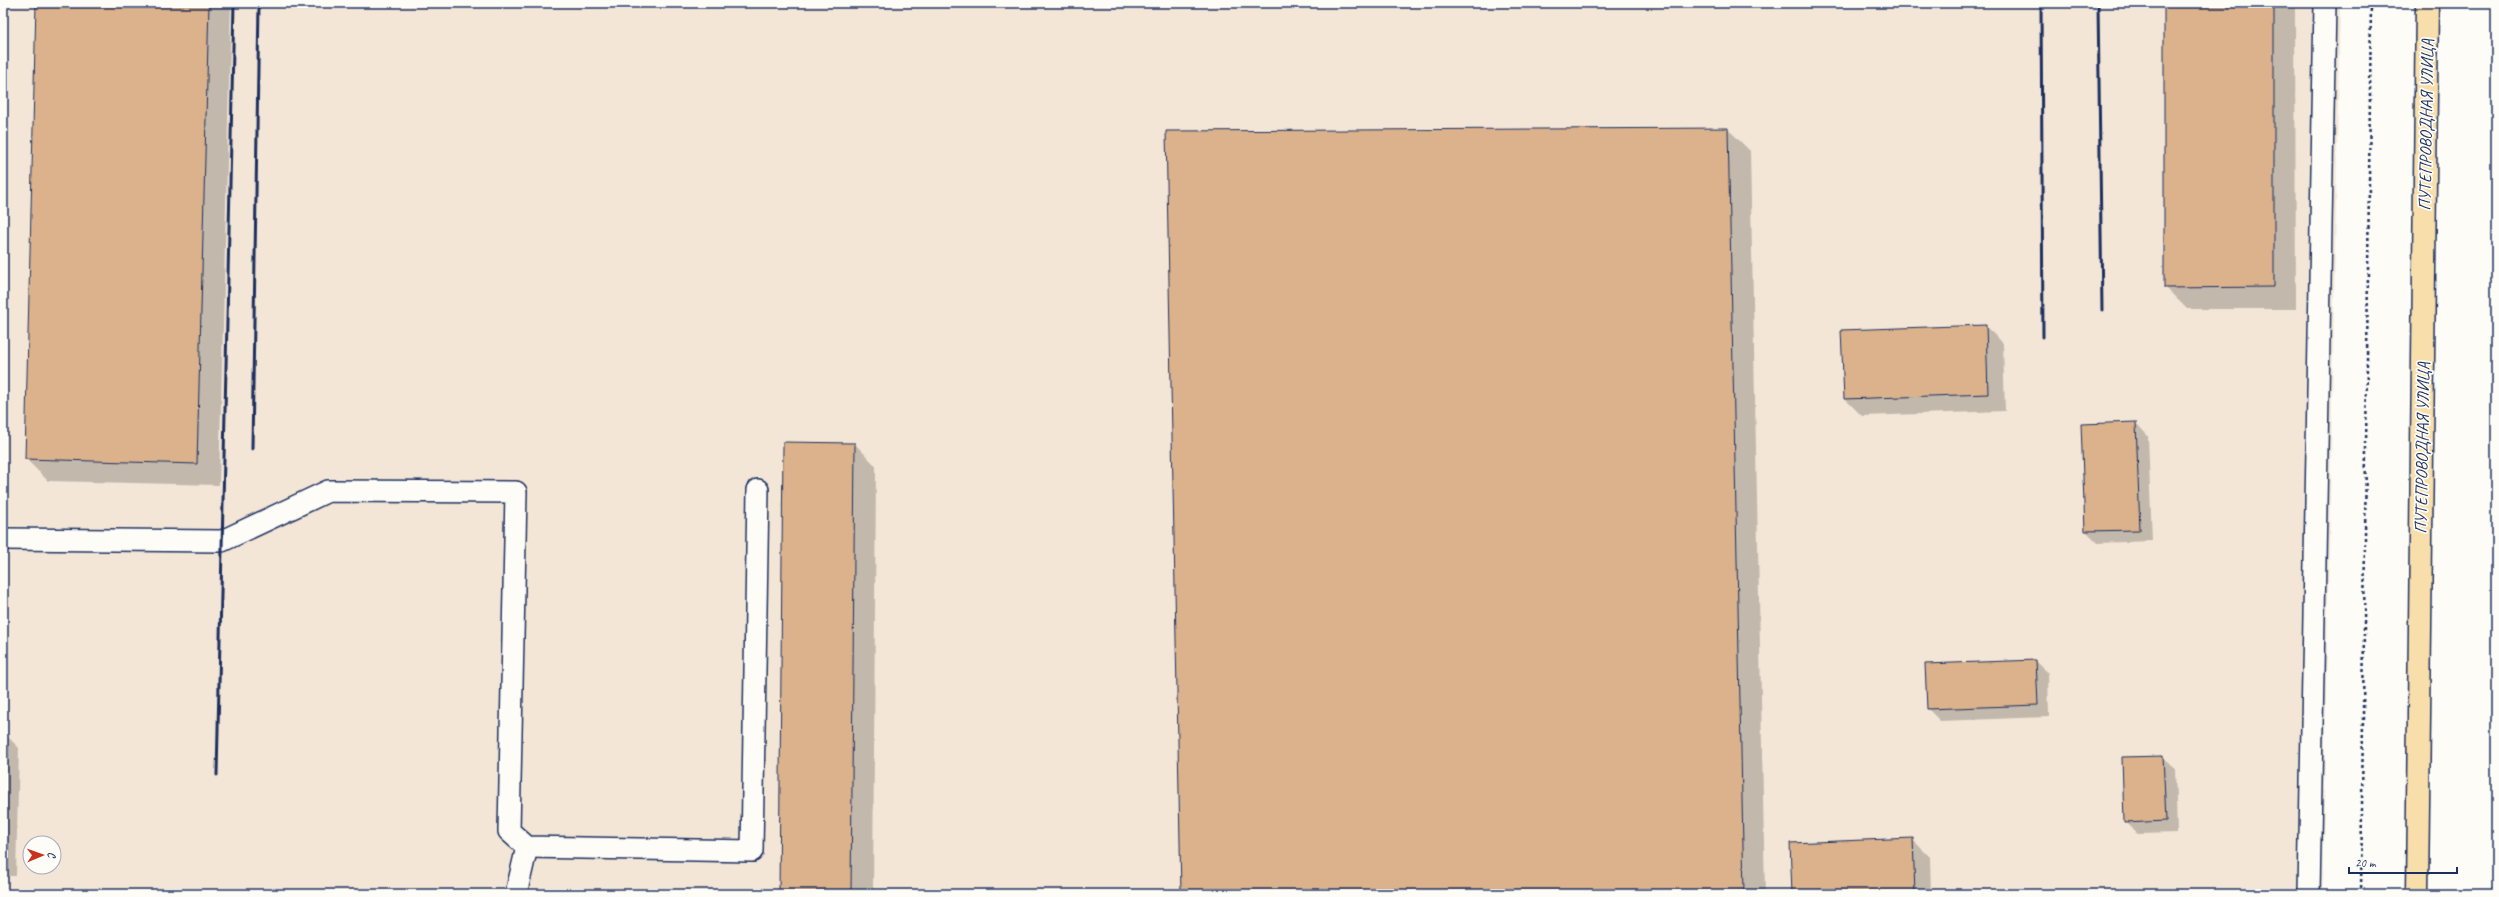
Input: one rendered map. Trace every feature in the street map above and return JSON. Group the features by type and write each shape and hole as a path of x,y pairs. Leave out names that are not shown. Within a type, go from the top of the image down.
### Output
{"main road":[{"name":"ПУТЕПРОВОДНАЯ УЛИЦА","path":"2417,894 2427,3"}],"lane":[{"path":"2309,894 2324,3"},
{"path":"3,540 222,541 328,491 516,492 509,831 527,847 752,851 758,490"},
{"path":"516,894 527,847"}],"path":[{"path":"2361,894 2371,3"}],"shaded area":[{"path":"3,3 2340,3 2322,894 3,894"}],"building":[{"path":"36,3 209,3 197,464 25,459"},
{"path":"2164,3 2274,3 2274,287 2164,288"},
{"path":"1728,128 1744,894 1181,894 1166,131"},
{"path":"1986,325 1988,394 1844,399 1841,330"},
{"path":"2136,422 2140,530 2085,531 2081,424"},
{"path":"783,442 855,443 851,894 779,894"},
{"path":"2036,660 2038,705 1927,709 1925,664"},
{"path":"2163,756 2166,821 2124,823 2122,757"},
{"path":"1913,838 1915,894 1792,894 1790,843"}],"railway":[{"path":"217,775 234,3"},
{"path":"252,449 259,3"},
{"path":"2041,3 2043,337"},
{"path":"2098,3 2102,310"}]}
